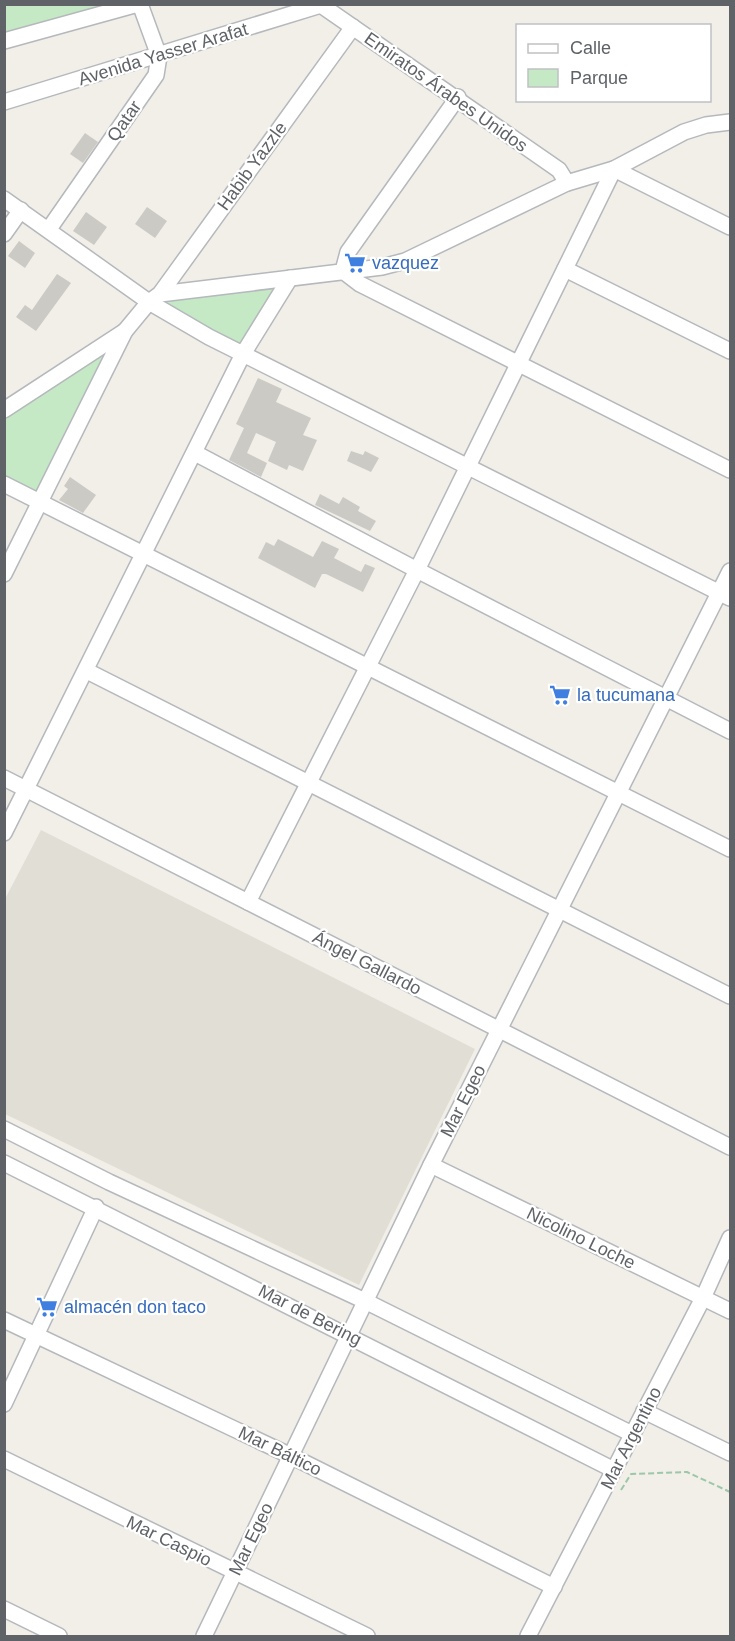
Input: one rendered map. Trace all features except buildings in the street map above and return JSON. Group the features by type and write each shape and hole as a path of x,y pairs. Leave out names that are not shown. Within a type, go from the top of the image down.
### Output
{"street":[{"path":"4,40 139,4 159,56"},
{"name":"Avenida Yasser Arafat","path":"4,102 159,56 321,4"},
{"name":"Emiratos Árabes Unidos","path":"321,4 458,97 559,170 567,183"},
{"name":"Habib Yazzle","path":"125,331 154,298 353,27"},
{"name":"Qatar","path":"49,229 156,75 159,56"},
{"path":"343,271 348,252 458,97"},
{"path":"154,298 382,267 405,261 567,183 614,169 684,132 706,125 730,122"},
{"path":"614,169 730,227"},
{"path":"248,902 417,570 614,169"},
{"path":"4,199 243,354 725,595"},
{"path":"4,234 21,210"},
{"path":"565,269 730,351"},
{"path":"343,271 360,284 730,470"},
{"path":"4,833 87,671 143,552 243,354 290,278"},
{"path":"4,410 125,331"},
{"path":"4,574 125,331"},
{"path":"195,453 730,731"},
{"path":"4,484 42,501 367,668 730,849"},
{"name":"Mar Egeo","path":"204,1636 430,1165 666,698 725,595 730,571"},
{"path":"87,671 730,996"},
{"name":"Ángel Gallardo","path":"4,778 730,1147"},
{"path":"4,1129 109,1182 365,1301 632,1434"},
{"name":"Mar de Bering","path":"4,1162 614,1470"},
{"name":"Nicolino Loche","path":"430,1165 730,1311"},
{"path":"4,1404 96,1207"},
{"name":"Mar Argentino","path":"528,1636 703,1298 730,1238"},
{"name":"Mar Báltico","path":"4,1320 291,1456 554,1587"},
{"path":"644,1411 730,1453"},
{"name":"Mar Caspio","path":"4,1459 367,1636"},
{"path":"4,1610 59,1636"}],"path":[{"path":"620,1492 631,1474 687,1472 730,1492"}],"shaded area":[{"path":"41,830 475,1049 359,1285 5,1114 5,899"}],"green space":[{"path":"5,5 107,5 5,34"},
{"path":"288,279 243,352 150,301"},
{"path":"122,334 41,500 5,482 5,411"}],"place":[{"name":"vazquez","path":"355,263"},
{"name":"la tucumana","path":"560,695"},
{"name":"almacén don taco","path":"47,1307"}]}
